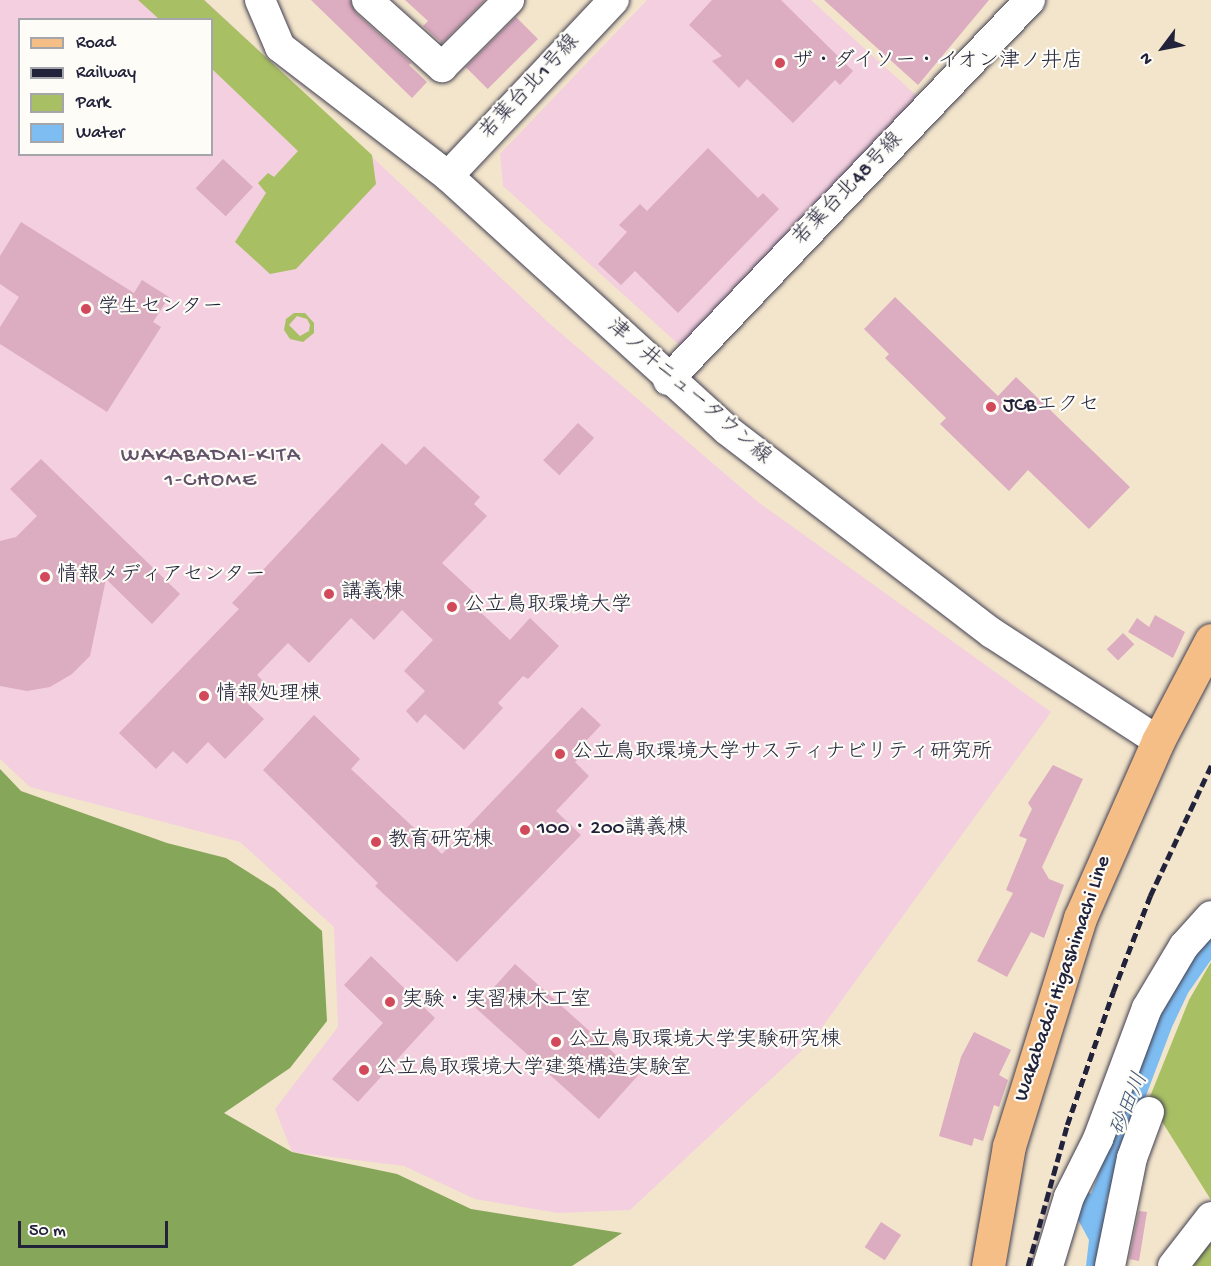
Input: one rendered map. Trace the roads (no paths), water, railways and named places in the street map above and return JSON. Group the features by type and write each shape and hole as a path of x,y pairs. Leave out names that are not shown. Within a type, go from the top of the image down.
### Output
{"main road":[{"name":"Wakabadai Higashimachi Line","path":"988,1266 1009,1146 1039,1045 1103,861 1158,741 1211,640"}],"street":[{"name":"津ノ井ニュータウン線","path":"260,0 280,47 448,176 668,380 816,501 992,633 1158,741"},
{"path":"367,0 442,67 508,0"},
{"name":"若葉台北1号線","path":"448,176 613,0"},
{"name":"若葉台北48号線","path":"668,380 1030,0"},
{"path":"1048,1266 1069,1197 1098,1139 1147,1008 1184,946 1211,916"},
{"path":"1110,1266 1132,1158 1149,1112"},
{"path":"1173,1266 1211,1217"}],"water":[{"name":"砂田川","path":"1211,931 1211,960 1188,993 1172,1027 1106,1201 1117,1205 1103,1266 1086,1266 1089,1240 1075,1214 1084,1190 1091,1194 1163,999"}],"railway":[{"path":"1028,1266 1067,1125 1113,992 1150,896 1211,766"}],"place":[{"name":"ザ・ダイソー・イオン津ノ井店","path":"780,63"},
{"name":"学生センター","path":"86,309"},
{"name":"JCBエクセ","path":"991,407"},
{"name":"情報メディアセンター","path":"45,577"},
{"name":"講義棟","path":"329,594"},
{"name":"公立鳥取環境大学","path":"452,607"},
{"name":"情報処理棟","path":"204,696"},
{"name":"公立鳥取環境大学サスティナビリティ研究所","path":"560,754"},
{"name":"100・200講義棟","path":"525,830"},
{"name":"教育研究棟","path":"376,842"},
{"name":"実験・実習棟木工室","path":"390,1002"},
{"name":"公立鳥取環境大学実験研究棟","path":"556,1042"},
{"name":"公立鳥取環境大学建築構造実験室","path":"364,1070"}],"district":[{"name":"WAKABADAI-KITA 1-CHOME","path":"211,468"}]}
